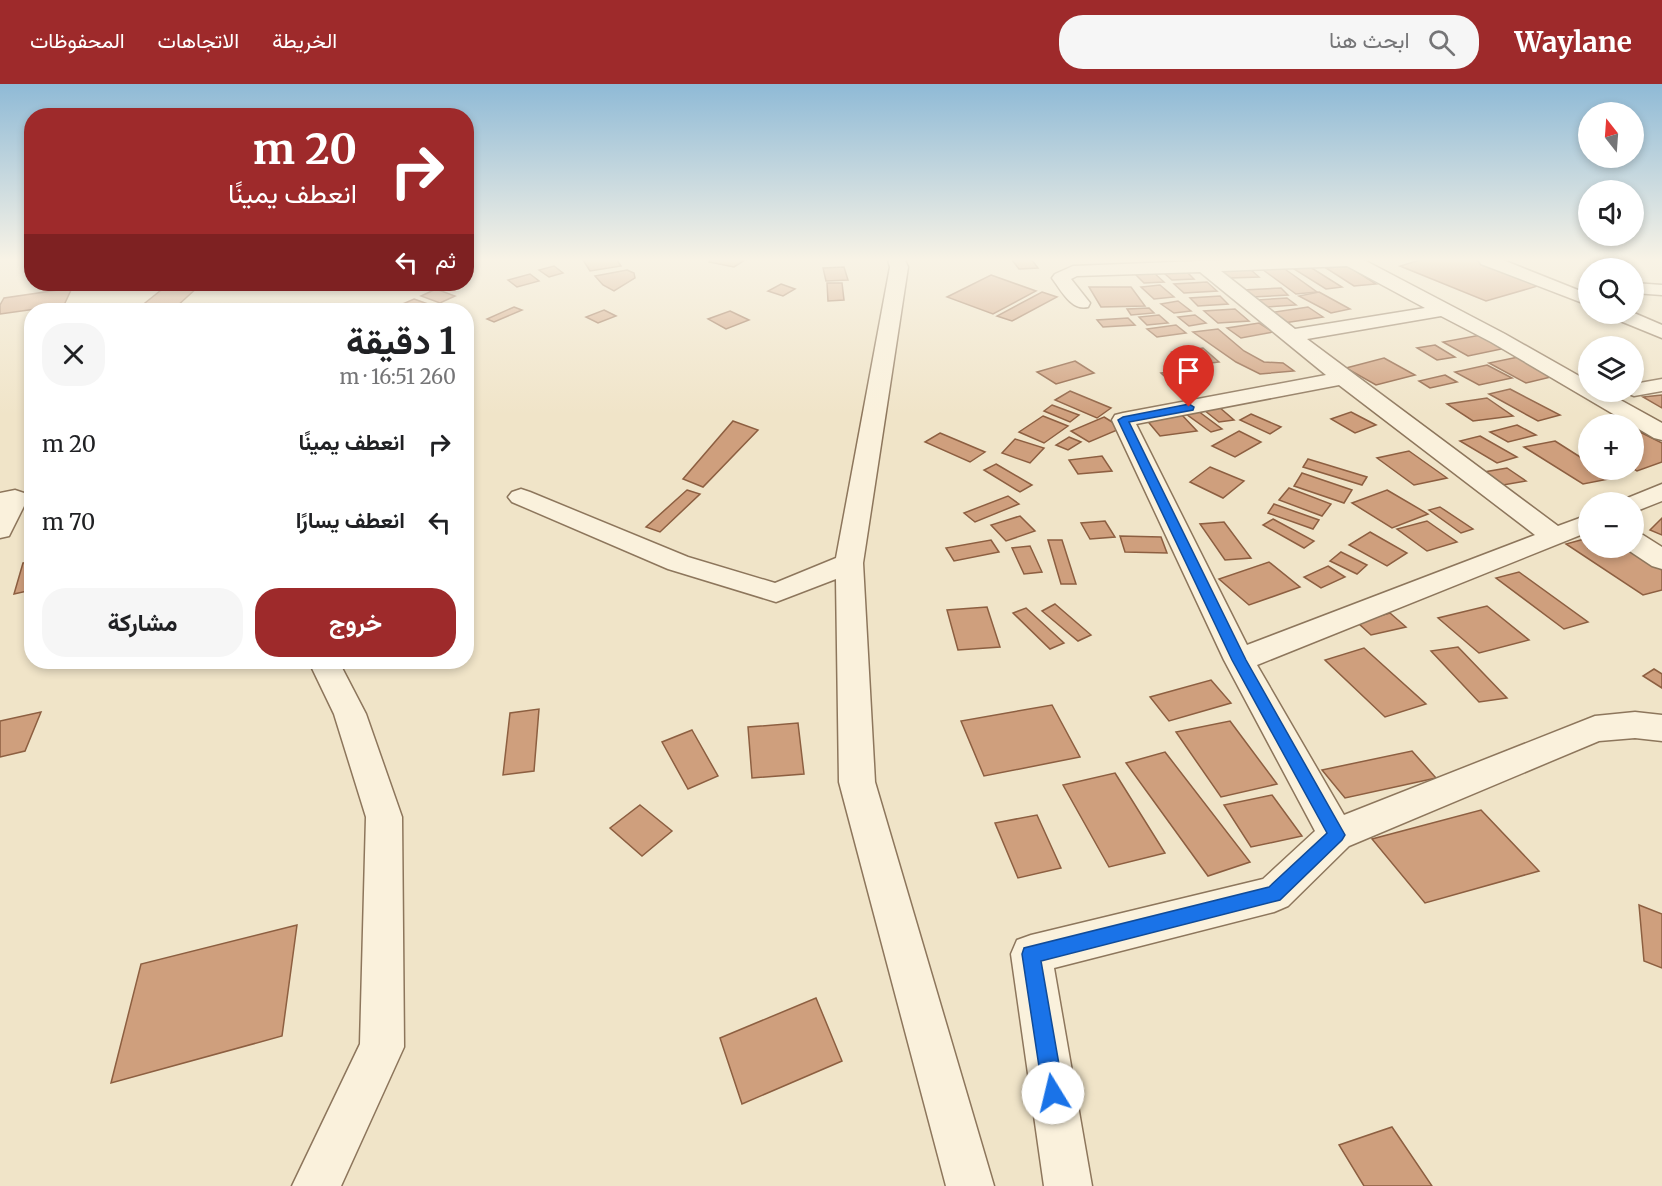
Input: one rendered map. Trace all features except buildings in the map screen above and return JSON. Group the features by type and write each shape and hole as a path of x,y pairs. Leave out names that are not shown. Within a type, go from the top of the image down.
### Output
{"street":[{"path":"891,311 849,563 857,782 970,1186"},
{"path":"1260,311 1342,378 1555,537"},
{"path":"1291,336 1436,311"},
{"path":"1447,311 1578,384"},
{"path":"1643,324 1662,332"},
{"path":"1336,835 1239,660 1123,420 1342,378"},
{"path":"1644,388 1662,385"},
{"path":"1609,402 1662,433"},
{"path":"1644,500 1662,492"},
{"path":"521,497 678,563 776,593 849,563"},
{"path":"1,518 24,520"},
{"path":"1239,660 1578,527"},
{"path":"1644,548 1662,560"},
{"path":"316,1186 382,1047 384,817 350,714 328,669"},
{"path":"1068,1186 1031,954 1274,894 1336,835 1595,729 1635,725 1662,728"}],"route":[{"path":"1053,1093 1031,954 1274,894 1336,835 1239,660 1123,420 1189,407"}]}
